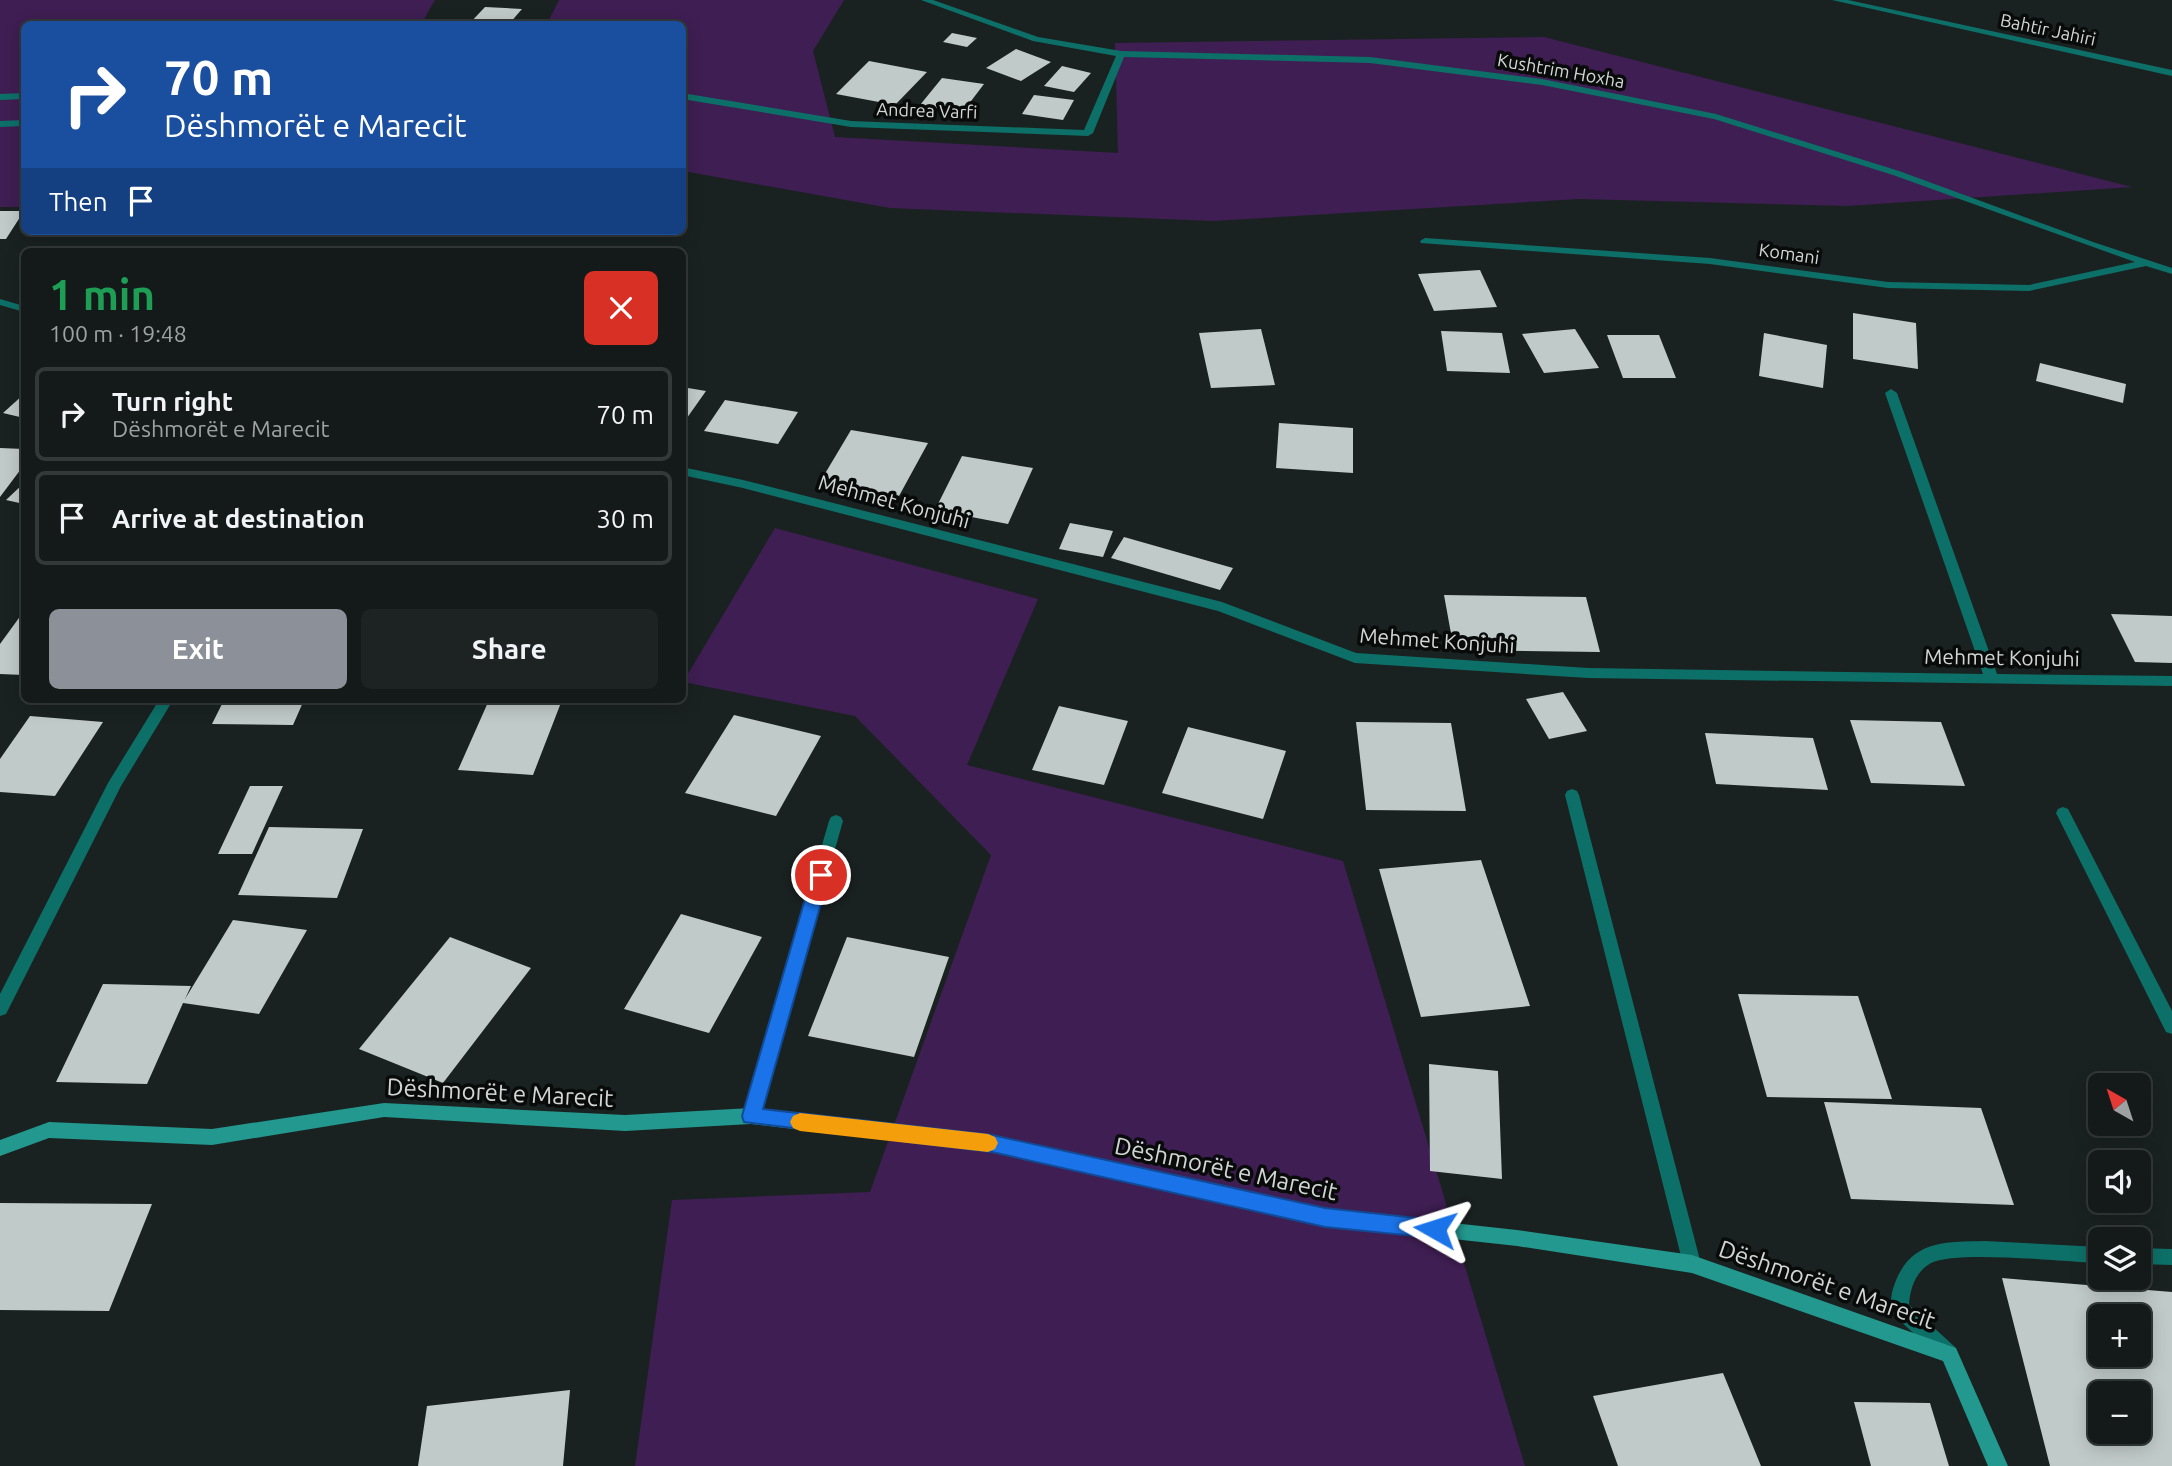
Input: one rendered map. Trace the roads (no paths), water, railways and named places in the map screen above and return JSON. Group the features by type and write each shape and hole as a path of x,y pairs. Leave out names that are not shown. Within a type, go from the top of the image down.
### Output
{"street":[{"name":"Kushtrim Hoxha","path":"925,0 1037,38 1121,54 1370,60 1542,82 1716,117 1896,173 2172,271"},
{"name":"Bahtir Jahiri","path":"1836,0 2172,73"},
{"name":"Andrea Varfi","path":"686,97 851,124 1088,133 1121,54"},
{"path":"0,97 21,96"},
{"path":"0,124 21,123"},
{"name":"Komani","path":"1425,241 1710,261 1888,285 2029,288 2147,263"},
{"path":"0,302 21,308"},
{"path":"1891,393 1992,679"},
{"name":"Mehmet Konjuhi","path":"686,472 1222,607 1355,658 1588,673 2172,681"},
{"path":"0,1009 85,840 164,703"},
{"name":"Dëshmorët e Marecit","path":"1572,795 1692,1264"},
{"path":"2063,813 2172,1027"},
{"path":"751,1116 836,821"},
{"name":"Dëshmorët e Marecit","path":"0,1148 49,1130 212,1137 384,1110 625,1123 751,1116 992,1143 1325,1217 1517,1238 1692,1264 1948,1354 1998,1466"},
{"path":"1948,1354 1900,1309 1900,1292 1905,1280 1912,1268 1930,1254 1956,1250 2088,1255"},
{"path":"2151,1256 2172,1257"}]}
